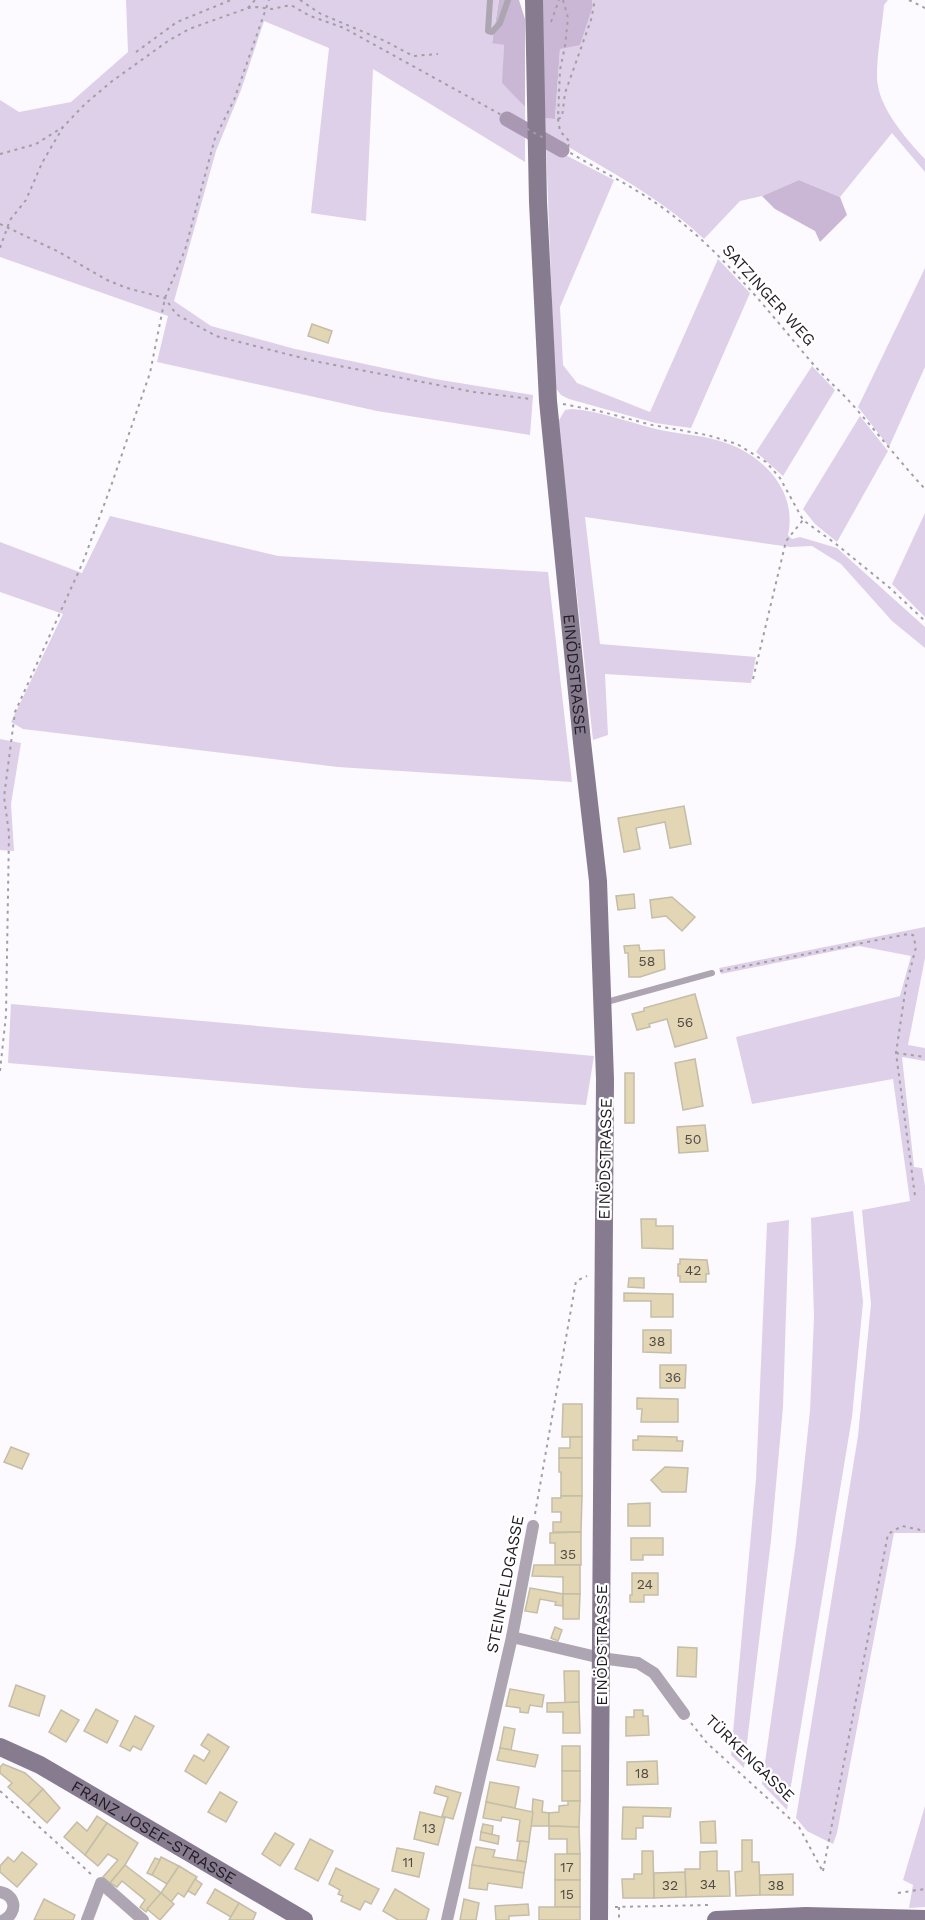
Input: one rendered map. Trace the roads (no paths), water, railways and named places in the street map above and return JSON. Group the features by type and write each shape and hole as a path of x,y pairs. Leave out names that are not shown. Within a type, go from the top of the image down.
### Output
{"street":[{"name":"EINÖDSTRASSE","path":"534,0 538,202 548,401 598,881 603,1003 605,1079 599,1920"},
{"name":"STEINFELDGASSE","path":"447,1920 512,1636 533,1526"},
{"name":"TÜRKENGASSE","path":"512,1636 601,1658 638,1663 654,1673 684,1714"},
{"name":"FRANZ JOSEF-STRASSE","path":"0,1747 40,1764 304,1920"},
{"path":"87,1920 100,1883 143,1920"},
{"path":"0,1892 9,1895 14,1904 13,1912 4,1920"},
{"path":"716,1920 806,1916 925,1919"}],"lane":[{"path":"490,0 487,20 488,31 492,32 500,23 508,0"},
{"path":"603,1003 712,973"}],"waterway":[{"path":"507,119 562,150"}]}
